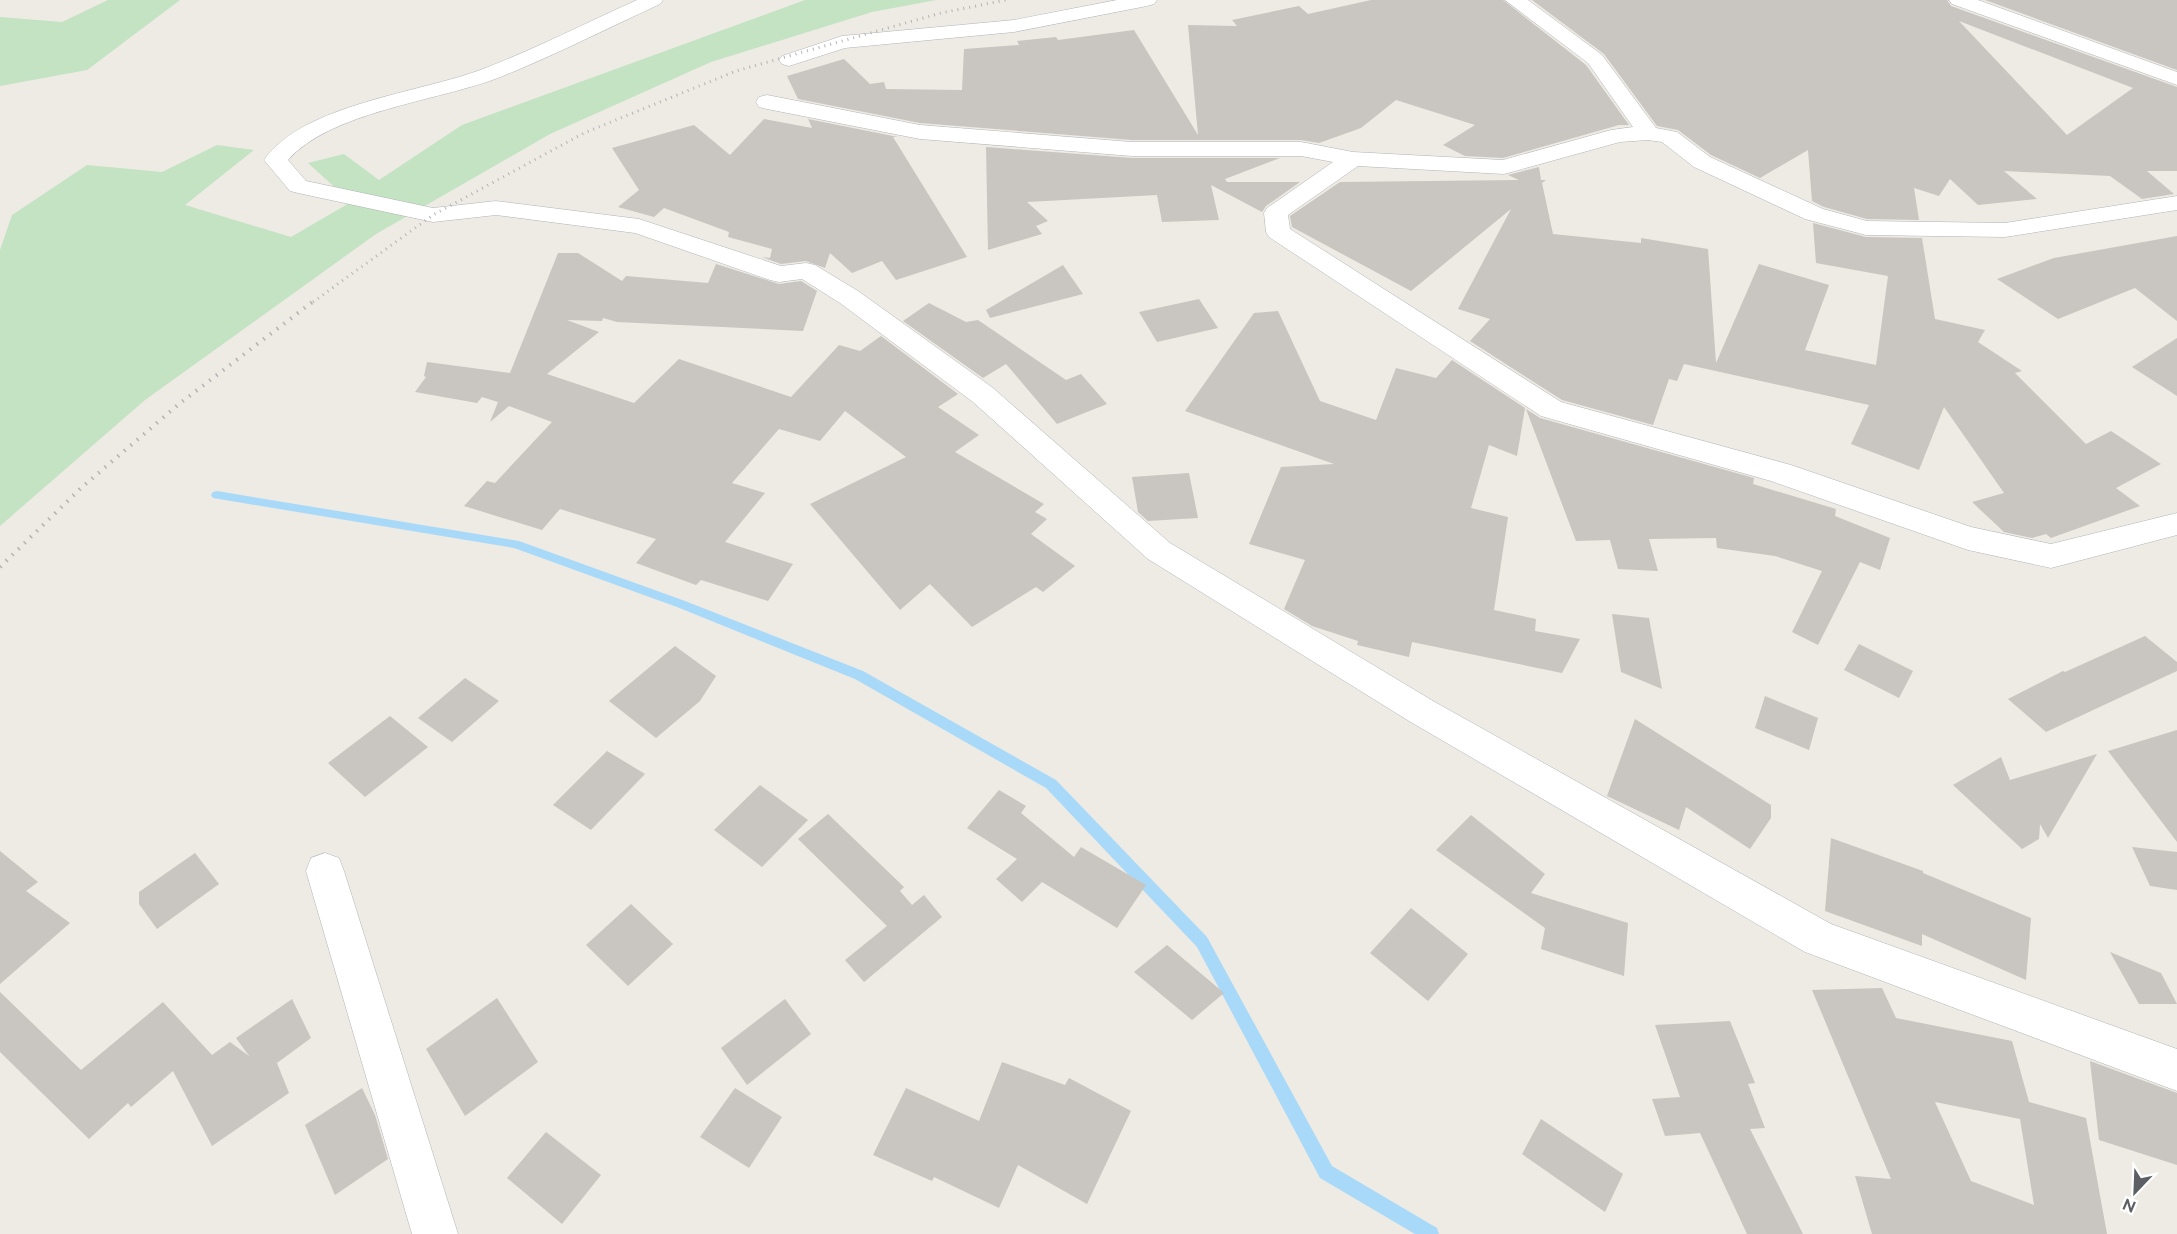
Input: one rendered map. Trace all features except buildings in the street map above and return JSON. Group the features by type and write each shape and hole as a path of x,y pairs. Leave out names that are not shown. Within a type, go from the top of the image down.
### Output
{"street":[{"path":"653,0 491,73 438,91 342,116 292,142 276,160 298,186 433,215 496,207 639,226 779,274 806,272 849,297 983,395 1159,551 1421,711 1819,939 2177,1070"},
{"path":"789,60 842,42 1014,26 1147,0"},
{"path":"1515,0 1595,59 1648,133"},
{"path":"1959,0 2177,79"},
{"path":"767,102 920,132 1132,149 1301,149 1353,159 1504,167 1619,135 1648,133 1669,137 1702,162 1814,214 1866,228 2005,230 2177,203"},
{"path":"1353,159 1276,213 1278,232 1551,409 1780,473 1968,538 2051,556 2177,524"},
{"path":"325,871 435,1234"}],"green space":[{"path":"108,0 180,0 87,70 0,86 0,17 62,22"},
{"path":"805,0 936,0 872,12 711,62 550,134 376,234 145,400 0,526 0,250 12,215 87,165 162,172 217,145 254,150 185,205 291,237 351,202 308,163 344,154 379,180 462,125"}],"waterway":[{"path":"217,495 515,544 681,604 859,675 1051,784 1202,942 1326,1172 1431,1234"}],"railway":[{"path":"313,302 433,215 584,133 736,71 941,13 1006,0"},
{"path":"0,567 81,488 179,404 315,300"}]}
